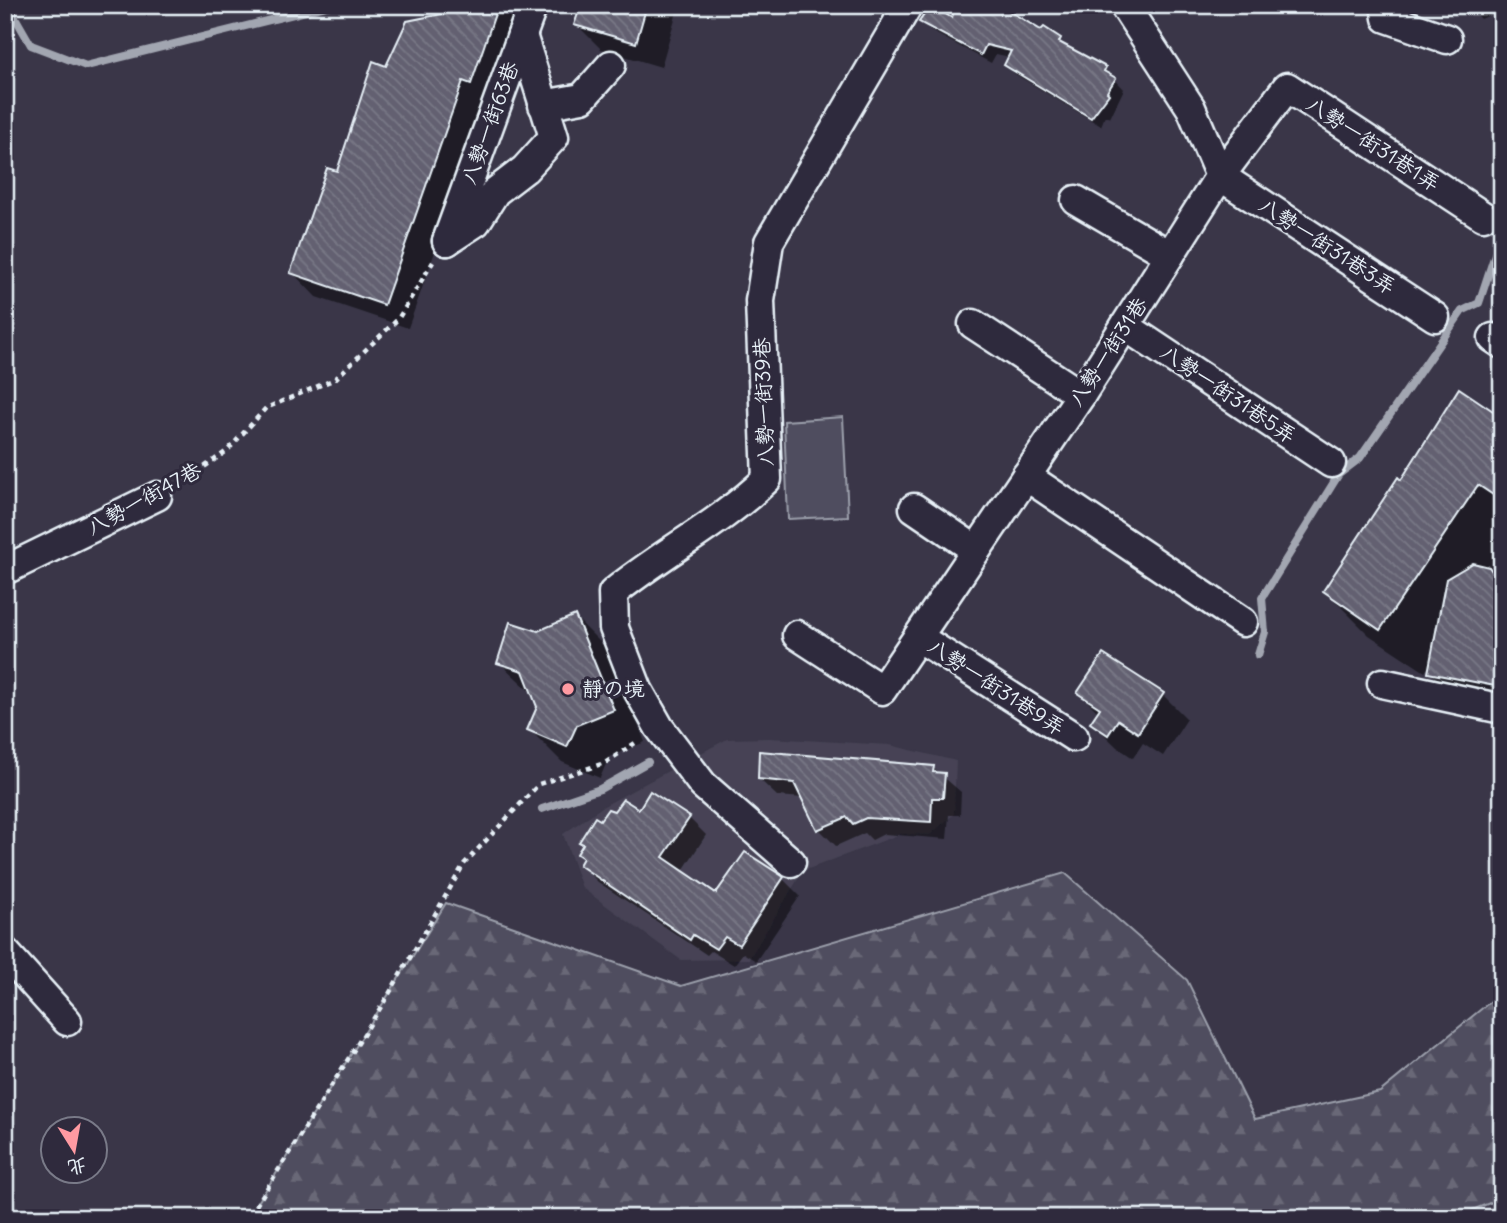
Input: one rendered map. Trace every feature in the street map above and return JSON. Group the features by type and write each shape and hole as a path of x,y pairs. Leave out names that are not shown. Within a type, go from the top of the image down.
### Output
{"street":[{"name":"八勢一街63巷","path":"447,241 533,5"},
{"name":"八勢一街39巷","path":"790,863 703,785 659,727 638,690 614,628 613,593 647,565 737,508 767,479 760,301 769,242 908,5"},
{"path":"1124,5 1191,108 1220,176"},
{"path":"1385,5 1387,18 1447,39"},
{"path":"447,241 476,222 495,192 525,169 554,138 522,35"},
{"path":"543,105 582,99 611,65"},
{"name":"八勢一街31巷1弄","path":"1220,176 1287,87 1483,216"},
{"name":"八勢一街31巷","path":"797,635 882,690 1081,395 1220,176"},
{"name":"八勢一街31巷3弄","path":"1220,176 1435,317"},
{"path":"1076,200 1170,255"},
{"path":"973,324 1081,395"},
{"name":"八勢一街31巷5弄","path":"1125,326 1331,463"},
{"path":"1026,476 1243,622"},
{"name":"八勢一街47巷","path":"5,570 157,496"},
{"path":"914,508 976,550"},
{"name":"八勢一街31巷9弄","path":"918,637 1074,737"},
{"path":"1382,683 1502,709"},
{"path":"5,952 67,1021"}],"path":[{"name":"八勢一街47巷","path":"157,496 183,482 227,451 266,408 335,379 398,319 447,241"},
{"path":"241,1218 252,1212 389,994 464,864 539,784 605,763 659,727"}],"shaded area":[{"path":"770,738 890,745 956,761 954,814 930,835 901,834 803,871 749,959 681,960 582,888 563,834 602,807 727,739"}],"green space":[{"path":"843,417 848,516 788,519 784,421"},
{"path":"1065,873 1187,980 1255,1119 1380,1092 1502,992 1502,1198 1453,1218 241,1218 252,1212 446,903 681,986"}],"building":[{"path":"464,5 498,5 471,84 463,81 384,305 290,273 327,168 337,171 373,61 386,66 407,21 462,10"},
{"path":"581,5 647,5 636,43 574,25"},
{"path":"931,5 952,18 955,5 999,5 1041,30 1044,27 1061,38 1059,42 1106,67 1104,71 1116,78 1107,92 1109,94 1091,118 1004,65 1011,51 986,45 981,55 919,22"},
{"path":"1459,388 1502,417 1502,501 1478,485 1380,630 1323,591 1398,477 1401,480"},
{"path":"1473,563 1489,567 1502,585 1502,674 1498,673 1495,686 1428,673 1446,579"},
{"name":"靜の境","path":"575,615 614,710 577,725 567,747 527,730 537,707 523,671 497,663 510,622 538,631"},
{"path":"1103,654 1164,693 1138,733 1118,720 1108,735 1090,723 1100,708 1077,693"},
{"path":"759,751 934,766 933,772 945,773 943,798 932,798 931,822 866,818 853,824 847,817 817,830 794,783 758,779"},
{"path":"650,791 690,817 663,857 716,893 745,852 784,877 739,945 725,937 716,949 693,935 690,940 579,865 583,858 577,854 583,844 579,842 595,817 600,820 608,809 614,811 623,799 639,809"}],"waterway":[{"path":"8,5 31,45 86,66 330,5"},
{"path":"1502,195 1499,195 1502,212"},
{"path":"1258,655 1265,632 1262,598 1339,474 1360,458 1462,311 1479,303 1502,233"},
{"path":"542,809 600,789 648,762"}],"place":[{"name":"靜の境","path":"568,689"}]}
